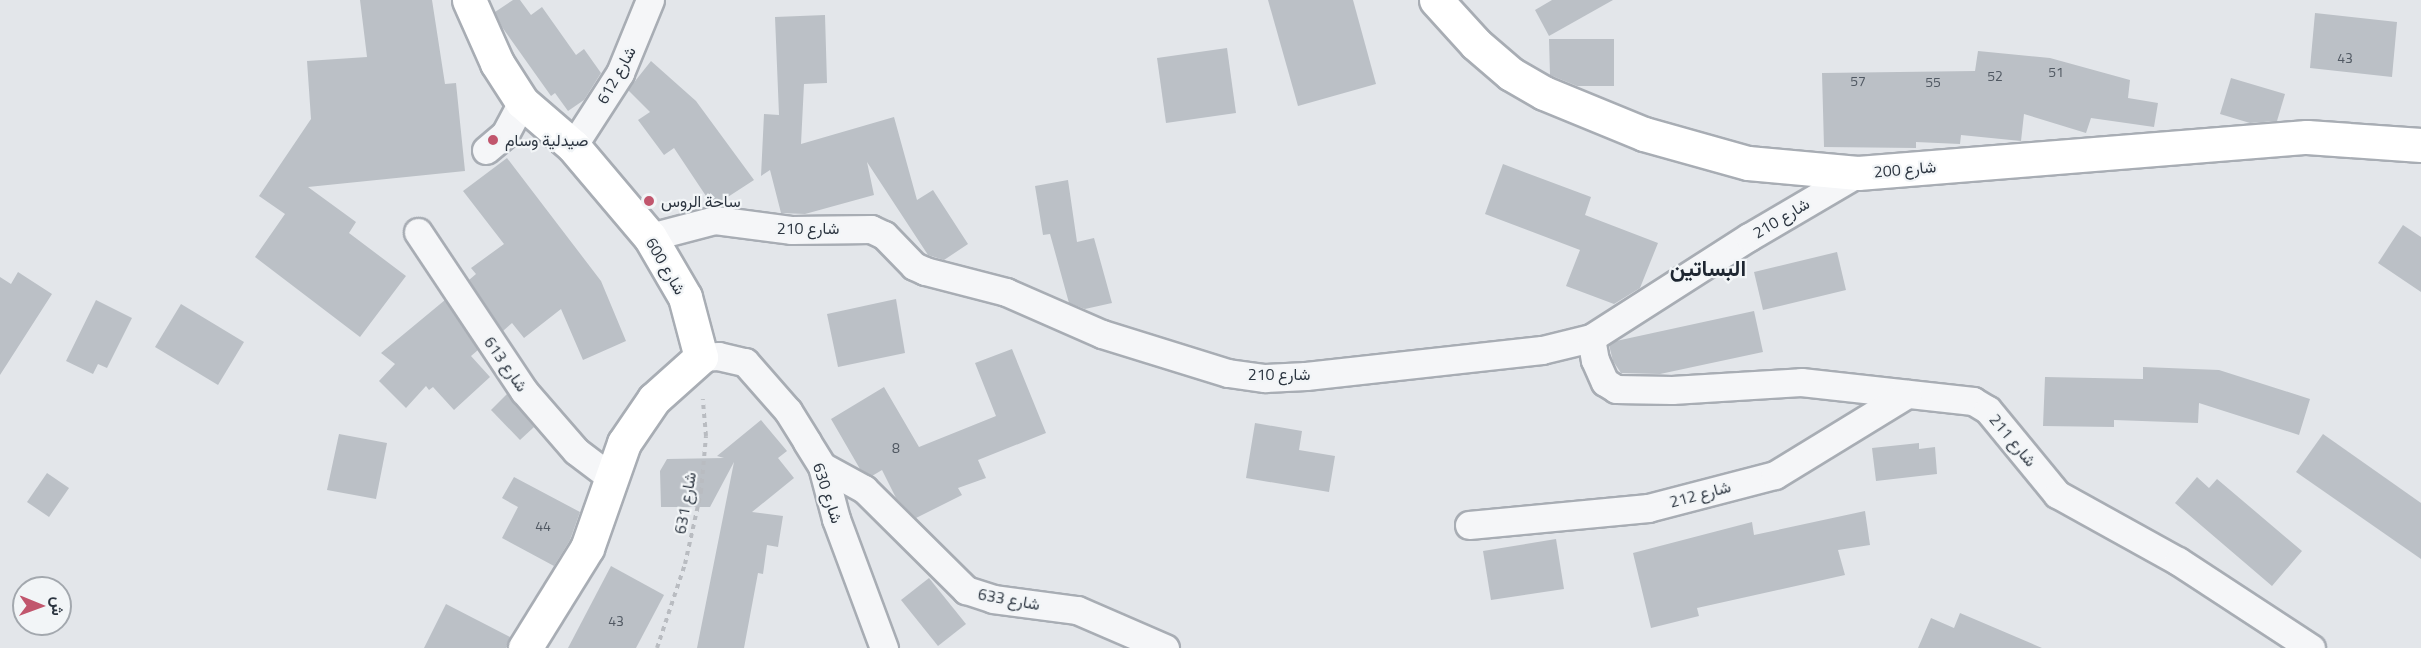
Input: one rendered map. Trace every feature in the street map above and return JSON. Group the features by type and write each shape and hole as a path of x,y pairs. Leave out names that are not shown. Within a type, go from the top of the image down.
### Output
{"main road":[{"name":"شارع 600","path":"469,0 497,63 522,102 573,146 650,237 685,297 701,357"},
{"name":"شارع 200","path":"1436,0 1476,44 1510,74 1578,109 1644,134 1731,159 1795,169 1858,173 2307,137 2421,145"},
{"path":"525,648 586,548 624,443 654,399 701,357"}],"street":[{"name":"شارع 612","path":"573,146 620,73 650,0"},
{"path":"486,150 505,134 522,102"},
{"name":"شارع 210","path":"650,237 715,220 792,230 871,230 884,235 915,266 925,271 1006,292 1102,334 1174,357 1228,372 1265,378 1523,353 1591,338 1758,231 1858,173"},
{"name":"شارع 613","path":"417,232 524,391 576,451 613,478"},
{"name":"شارع 211","path":"1591,338 1595,360 1605,382 1616,389 1672,390 1802,382 1907,394 1957,397 1988,410 2057,494 2178,561 2311,648"},
{"name":"شارع 630","path":"701,357 718,356 744,362 788,411 822,466 836,519 884,648"},
{"name":"شارع 212","path":"1469,525 1648,508 1775,475 1907,394"},
{"name":"شارع 633","path":"822,466 864,489 966,590 993,599 1077,610 1165,648"}],"path":[{"name":"شارع 631","path":"657,648 685,564 702,492 706,436 701,357"}],"building":[{"path":"360,0 432,0 445,84 456,83 465,171 308,187 356,222 349,233 406,276 360,337 255,257 285,214 259,196 311,119 307,61 367,57"},
{"path":"513,0 520,0 531,15 542,7 576,55 584,49 601,73 584,100 568,111 555,93 551,96 502,27 495,12"},
{"path":"1268,0 1353,0 1376,84 1298,106"},
{"path":"1552,0 1613,0 1549,36 1535,10"},
{"path":"2315,13 2397,22 2392,77 2310,68"},
{"path":"825,15 827,83 804,84 801,144 894,117 917,200 933,190 968,244 944,260 928,255 867,162 874,195 805,214 781,213 770,170 761,176 764,114 779,115 775,17"},
{"path":"1549,39 1614,39 1614,86 1577,86 1550,75"},
{"path":"1227,48 1236,113 1166,123 1157,58"},
{"path":"1978,51 2050,58 2130,80 2128,98 2158,103 2154,127 2091,118 2086,133 2024,114 2021,141 1961,135 1960,144 1916,142 1916,148 1824,147 1822,73 1975,71"},
{"path":"651,61 696,101 754,180 717,204 712,205 674,148 664,155 638,120 650,112 628,90"},
{"path":"2231,78 2285,94 2277,121 2250,123 2220,114"},
{"path":"507,158 601,281 626,341 583,360 561,309 524,338 512,323 503,331 469,280 476,274 471,268 504,244 463,191"},
{"path":"1503,164 1591,197 1585,215 1658,243 1640,288 1614,304 1566,286 1580,250 1485,214"},
{"path":"1068,180 1077,242 1094,238 1112,303 1085,309 1069,303 1050,234 1043,235 1035,186"},
{"path":"2403,225 2421,237 2421,292 2378,263"},
{"path":"1837,252 1846,290 1763,310 1754,272"},
{"path":"18,272 52,294 0,375 0,277 11,284"},
{"path":"896,299 905,353 838,367 827,314"},
{"path":"96,300 132,318 107,368 98,364 93,374 66,361"},
{"path":"445,300 478,350 471,356 490,377 454,410 433,387 429,390 426,386 406,408 379,381 395,364 381,353"},
{"path":"181,304 244,342 218,385 155,347"},
{"path":"1754,311 1763,352 1660,374 1621,373 1613,361 1609,345 1616,341"},
{"path":"1012,349 1046,433 978,460 986,478 958,488 962,495 916,518 896,498 882,470 872,476 860,469 831,419 884,387 919,447 996,416 975,363"},
{"path":"2143,367 2219,370 2310,399 2299,435 2199,403 2198,423 2114,420 2114,427 2043,426 2045,377 2143,379"},
{"path":"507,394 534,427 520,440 491,410"},
{"path":"761,420 787,451 778,458 794,478 752,512 783,516 778,547 767,545 763,574 758,573 744,648 697,648 734,462 710,507 661,507 660,471 667,459 724,458 717,456"},
{"path":"1255,423 1302,431 1299,450 1335,456 1329,492 1246,478"},
{"path":"339,434 387,443 376,499 327,490"},
{"path":"2323,434 2421,503 2421,559 2296,472"},
{"path":"1919,443 1919,449 1935,447 1937,474 1876,481 1872,448"},
{"path":"47,473 69,488 49,517 27,502"},
{"path":"514,477 580,512 570,540 554,566 502,538 518,507 502,498"},
{"path":"2197,477 2209,488 2217,479 2302,551 2272,586 2175,503"},
{"path":"1865,511 1870,545 1838,550 1845,575 1697,608 1699,616 1651,628 1633,553 1752,522 1754,535"},
{"path":"1556,539 1564,589 1491,600 1483,551"},
{"path":"611,566 664,595 636,648 568,648"},
{"path":"929,578 966,624 938,646 901,600"},
{"path":"446,604 510,637 506,648 424,648"},
{"path":"1960,613 2042,648 1918,648 1931,618 1954,628"}],"place":[{"name":"صيدلية وسام","path":"493,140"},
{"name":"ساحة الروس","path":"649,201"}],"district":[{"name":"البساتين","path":"1708,269"}]}
